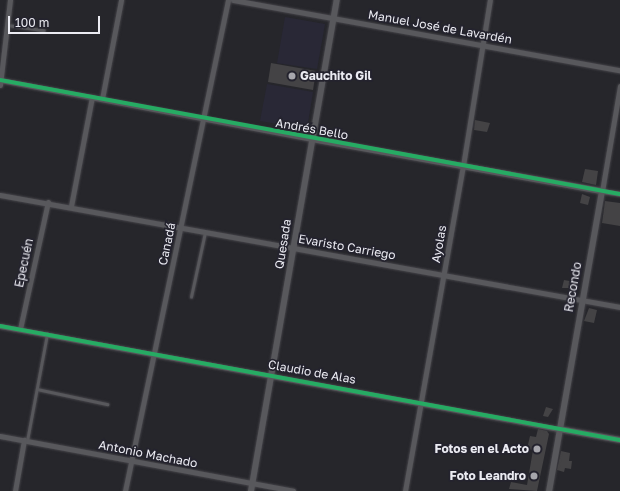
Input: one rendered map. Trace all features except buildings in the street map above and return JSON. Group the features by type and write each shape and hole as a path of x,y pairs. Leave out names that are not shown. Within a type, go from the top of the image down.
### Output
{"street":[{"path":"0,84 10,0"},
{"path":"102,99 121,0"},
{"name":"Canadá","path":"125,491 228,0"},
{"name":"Manuel José de Lavardén","path":"233,0 334,17 620,70"},
{"name":"Quesada","path":"251,491 273,375 312,139 337,0"},
{"name":"Ayolas","path":"405,491 463,166 490,0"},
{"name":"Andrés Bello","path":"0,80 312,139 620,194"},
{"name":"Recondo","path":"549,491 620,86"},
{"path":"71,206 92,97"},
{"name":"Evaristo Carriego","path":"0,194 620,307"},
{"name":"Epecuén","path":"20,329 48,202"},
{"name":"Claudio de Alas","path":"0,326 153,355 421,402 620,440"},
{"name":"Antonio Machado","path":"0,436 293,491"},
{"path":"15,491 26,440"}],"lane":[{"path":"7,25 44,30"},
{"path":"191,296 205,231"},
{"path":"26,440 47,334"},
{"path":"37,389 107,404"}],"shaded area":[{"path":"285,17 325,24 317,69 277,63"},
{"path":"267,84 313,92 307,129 260,121"}],"cycle path":[{"path":"0,80 620,194"},
{"path":"0,326 620,440"}],"place":[{"name":"Gauchito Gil","path":"292,76"},
{"name":"Fotos en el Acto","path":"537,449"},
{"name":"Foto Leandro","path":"534,476"}]}
